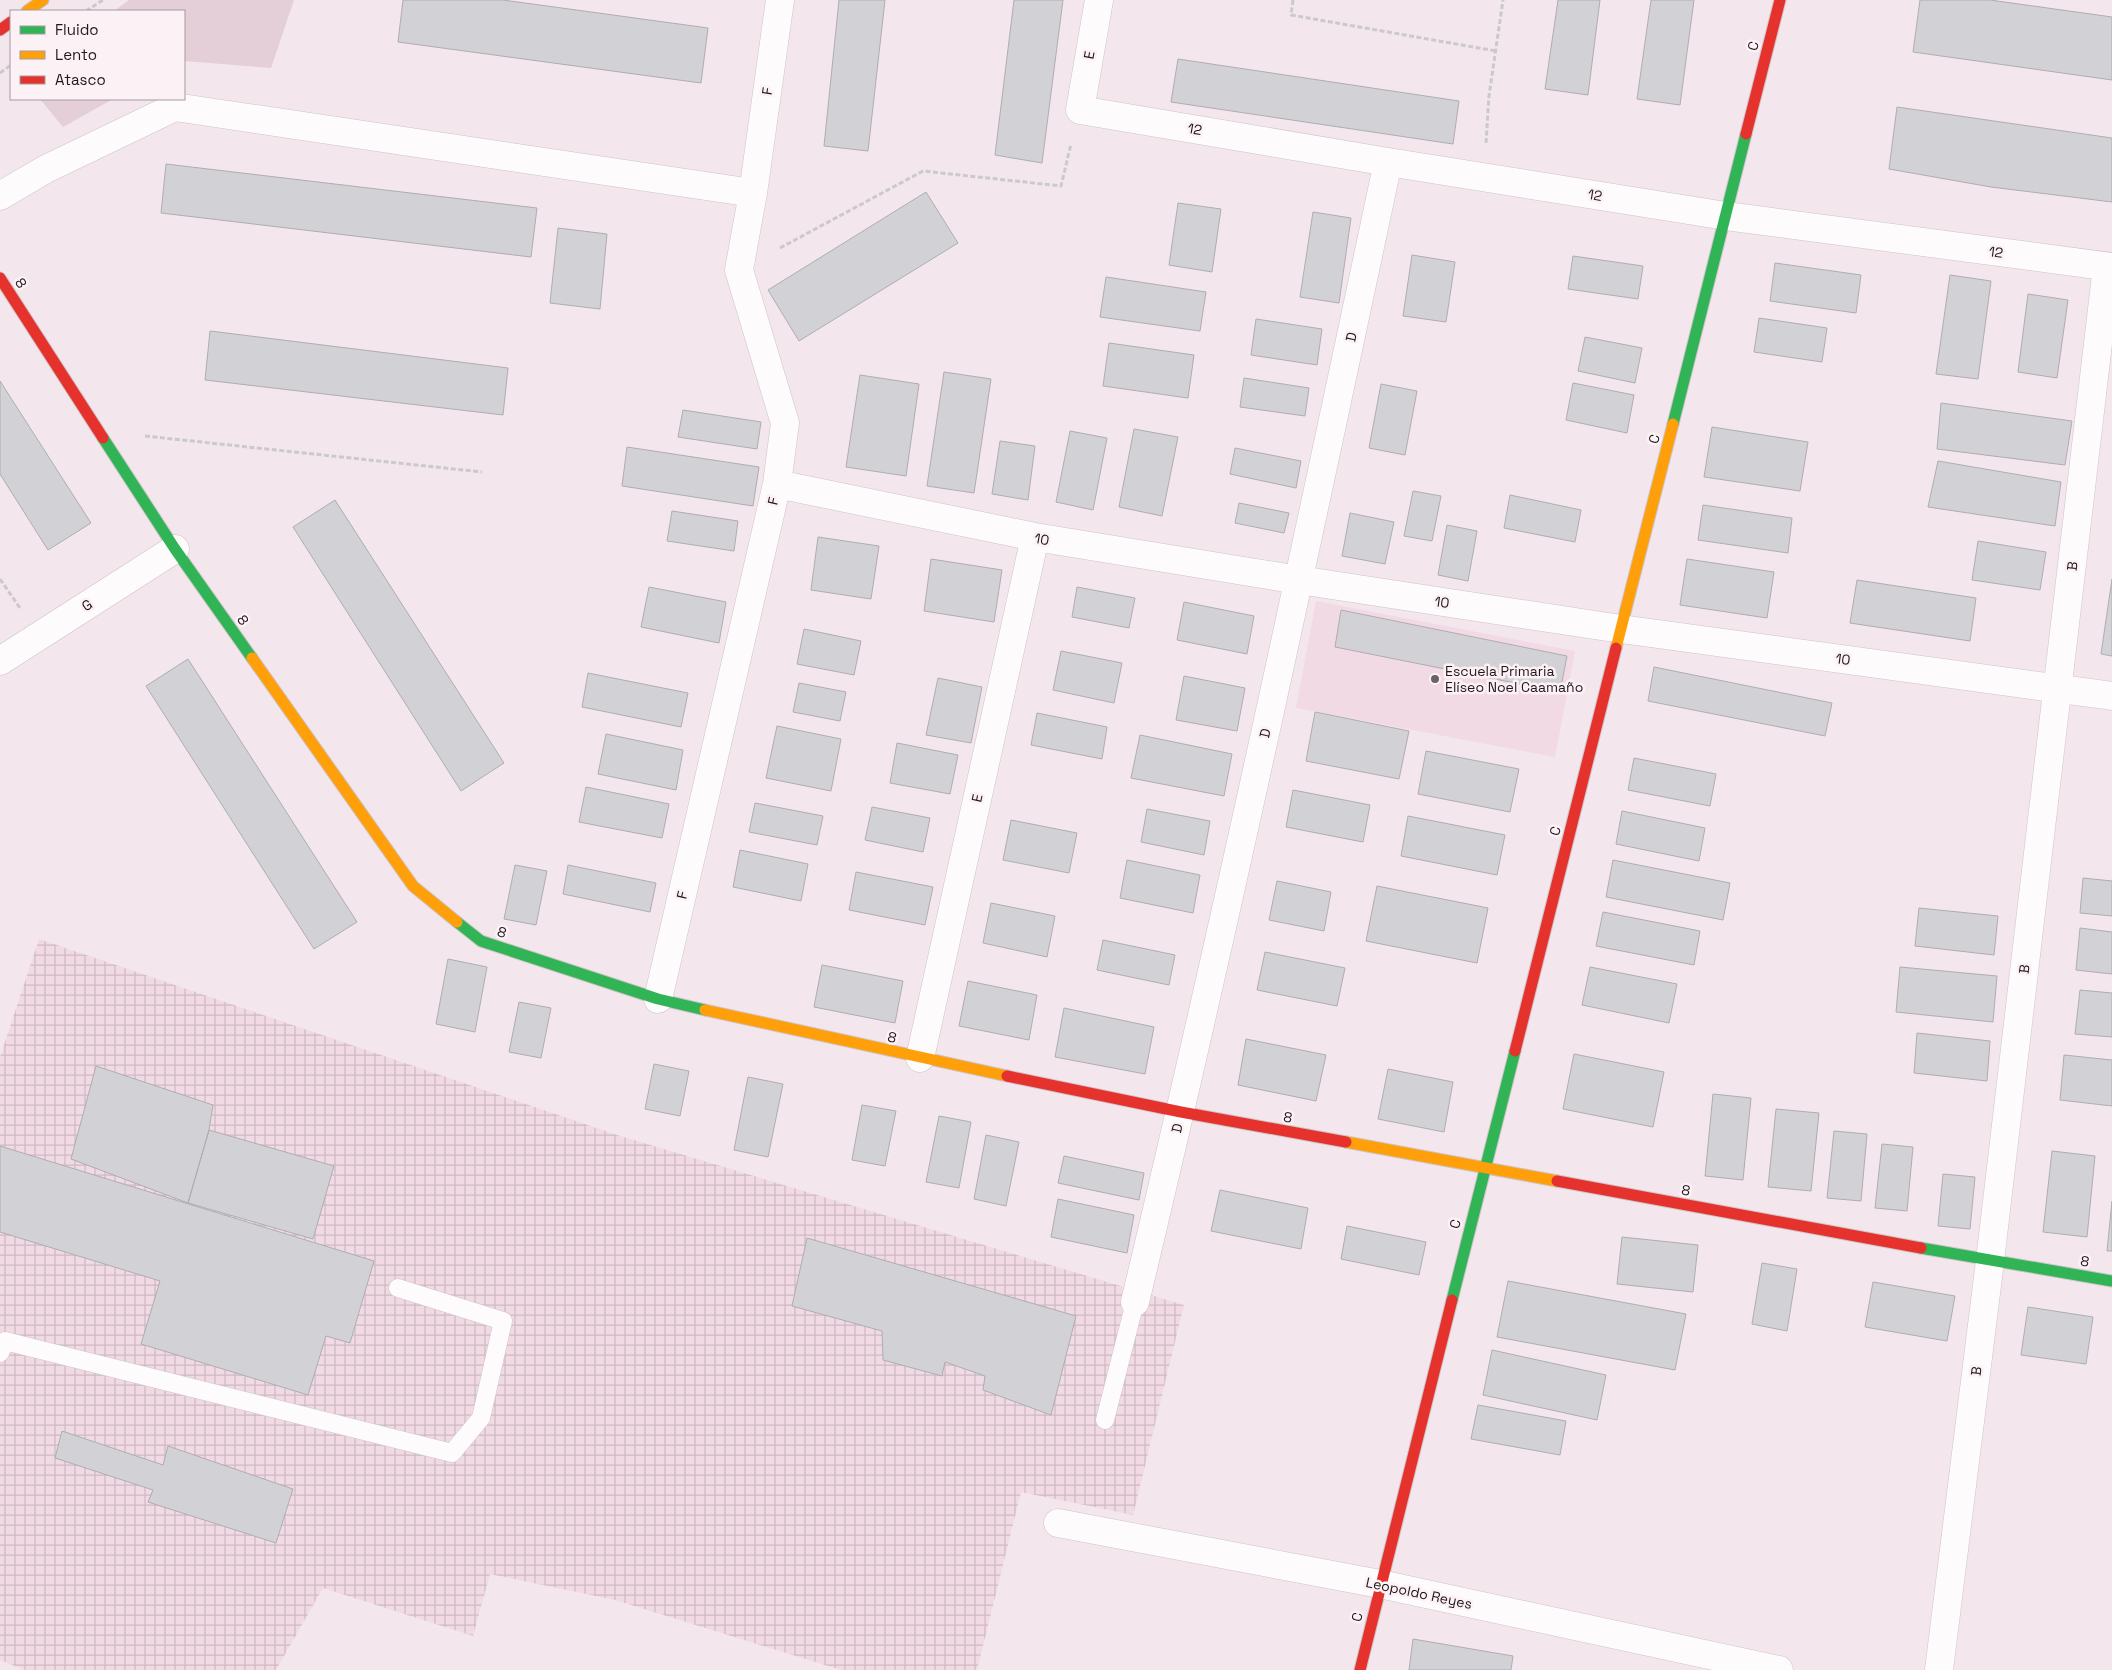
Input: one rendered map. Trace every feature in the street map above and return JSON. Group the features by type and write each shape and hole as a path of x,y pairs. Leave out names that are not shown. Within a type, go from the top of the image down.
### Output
{"street":[{"path":"28,10 43,0"},
{"name":"F","path":"658,999 777,484 785,423 739,270 753,193 780,0"},
{"name":"E","path":"1080,110 1099,0"},
{"name":"C","path":"1360,1670 1380,1584 1780,0"},
{"path":"0,196 46,169 175,107 753,193"},
{"name":"12","path":"1080,110 1726,216 2110,267"},
{"name":"D","path":"1135,1302 1181,1112 1299,580 1388,162"},
{"name":"B","path":"1938,1670 1990,1261 2057,688 2110,267"},
{"name":"8","path":"0,278 175,549 413,886 480,941 658,999 920,1058 1181,1112 1990,1261 2112,1281"},
{"name":"10","path":"777,484 1035,538 1299,580 1621,628 2112,696"},
{"name":"E","path":"920,1058 1035,538"},
{"name":"G","path":"0,660 175,549"},
{"name":"Leopoldo Reyes","path":"1058,1523 1380,1584 1778,1670"}],"lane":[{"path":"0,1353 5,1341 452,1453 481,1418 503,1322 398,1288"},
{"path":"1105,1420 1135,1302"}],"path":[{"path":"88,10 103,0"},
{"path":"1293,0 1291,14 1496,51"},
{"path":"1483,176 1489,96 1503,0"},
{"path":"739,270 923,171 1061,186 1080,110"},
{"path":"99,431 482,472"}],"shaded area":[{"path":"129,0 294,0 271,68 185,61 185,10 115,10"},
{"path":"41,100 111,100 63,127"},
{"name":"Escuela Primaria Elíseo Noel Caamaño","path":"1316,601 1575,651 1555,757 1296,708"},
{"path":"39,939 617,1135 1184,1305 1133,1515 1021,1492 977,1670 841,1670 615,1600 490,1574 473,1636 323,1588 276,1670 25,1670 0,1660 0,1057"}],"building":[{"path":"403,0 503,0 708,28 701,83 398,42"},
{"path":"839,0 885,0 868,151 824,146"},
{"path":"1014,0 1063,0 1042,163 995,155"},
{"path":"1558,0 1600,0 1588,95 1545,89"},
{"path":"1651,0 1694,0 1680,105 1637,99"},
{"path":"1920,0 1990,0 2112,17 2112,80 1913,52"},
{"path":"1178,59 1459,101 1453,144 1171,102"},
{"path":"1897,107 2112,138 2112,202 1991,187 1889,169"},
{"path":"166,164 537,208 531,257 161,213"},
{"path":"926,192 958,243 799,341 768,290"},
{"path":"1178,203 1221,209 1212,272 1169,265"},
{"path":"1313,212 1351,218 1339,303 1300,297"},
{"path":"558,228 607,234 600,309 550,303"},
{"path":"1412,255 1455,262 1446,322 1403,316"},
{"path":"1573,256 1643,266 1638,299 1568,289"},
{"path":"1775,263 1861,275 1856,313 1770,301"},
{"path":"1950,275 1991,281 1978,379 1936,374"},
{"path":"1106,277 1206,292 1200,331 1100,317"},
{"path":"2028,294 2068,300 2057,378 2018,372"},
{"path":"1759,318 1827,328 1822,362 1754,352"},
{"path":"1256,319 1322,329 1317,365 1251,355"},
{"path":"210,331 508,368 503,415 205,380"},
{"path":"1585,337 1642,348 1635,383 1578,371"},
{"path":"1109,343 1194,355 1188,398 1103,386"},
{"path":"944,372 991,379 974,493 927,486"},
{"path":"860,375 919,384 906,476 846,467"},
{"path":"1244,378 1309,388 1305,416 1240,407"},
{"path":"0,381 91,523 48,550 0,474"},
{"path":"1573,383 1634,395 1627,433 1566,420"},
{"path":"1381,384 1417,391 1405,455 1369,448"},
{"path":"1941,403 2072,421 2065,465 1937,449"},
{"path":"683,410 761,422 757,449 678,437"},
{"path":"1712,427 1808,442 1800,491 1704,477"},
{"path":"1134,429 1178,437 1162,516 1119,507"},
{"path":"1070,431 1107,438 1093,510 1056,502"},
{"path":"1000,441 1035,446 1028,500 992,494"},
{"path":"627,447 759,467 753,506 622,486"},
{"path":"1235,448 1301,461 1296,488 1230,474"},
{"path":"1938,461 2061,482 2055,526 1928,507"},
{"path":"1413,491 1441,496 1432,541 1404,536"},
{"path":"1510,495 1581,510 1575,542 1504,528"},
{"path":"335,500 504,763 461,791 293,527"},
{"path":"1239,503 1289,513 1284,533 1235,523"},
{"path":"1703,505 1792,518 1788,553 1698,540"},
{"path":"672,511 738,521 734,551 667,541"},
{"path":"1350,513 1394,522 1385,564 1342,556"},
{"path":"1447,525 1477,531 1468,581 1438,575"},
{"path":"818,537 879,546 871,599 811,590"},
{"path":"1978,541 2046,552 2040,590 1972,580"},
{"path":"931,559 1002,570 994,622 924,611"},
{"path":"1687,559 1774,572 1767,618 1680,605"},
{"path":"2112,579 2112,656 2101,654"},
{"path":"1857,580 1976,598 1970,641 1850,623"},
{"path":"649,587 726,602 719,643 641,627"},
{"path":"1077,587 1135,598 1129,628 1072,617"},
{"path":"1184,602 1254,616 1247,654 1177,640"},
{"path":"1341,610 1567,656 1560,692 1335,647"},
{"path":"804,629 861,641 854,675 797,664"},
{"path":"1061,651 1122,663 1114,703 1053,690"},
{"path":"188,659 357,922 314,949 146,686"},
{"path":"1654,667 1832,703 1825,736 1648,701"},
{"path":"588,673 688,693 681,727 582,707"},
{"path":"1184,676 1245,688 1237,731 1176,720"},
{"path":"938,678 982,687 971,743 926,735"},
{"path":"799,683 846,692 840,721 793,712"},
{"path":"1315,712 1409,731 1399,779 1306,761"},
{"path":"1037,713 1107,727 1102,759 1031,745"},
{"path":"777,726 841,739 831,791 766,778"},
{"path":"606,734 683,750 676,790 598,774"},
{"path":"1140,735 1232,754 1224,796 1131,778"},
{"path":"897,743 958,755 950,794 890,783"},
{"path":"1426,751 1519,769 1510,812 1418,794"},
{"path":"1634,758 1716,774 1710,806 1628,790"},
{"path":"586,787 669,804 662,838 579,822"},
{"path":"1293,790 1370,805 1363,842 1286,827"},
{"path":"755,803 823,816 817,845 749,832"},
{"path":"872,807 930,818 923,852 865,840"},
{"path":"1147,809 1210,821 1204,855 1141,842"},
{"path":"1622,811 1705,828 1699,861 1616,844"},
{"path":"1408,816 1505,835 1497,875 1401,856"},
{"path":"1011,820 1077,833 1069,873 1003,860"},
{"path":"740,850 808,864 801,901 733,887"},
{"path":"1127,860 1200,875 1193,913 1120,898"},
{"path":"1613,860 1730,883 1723,920 1606,897"},
{"path":"515,865 547,871 536,925 504,919"},
{"path":"568,865 656,883 650,912 563,894"},
{"path":"856,872 933,887 925,925 849,910"},
{"path":"2083,878 2112,881 2112,916 2080,913"},
{"path":"1277,881 1331,892 1324,931 1269,920"},
{"path":"1377,886 1488,908 1477,963 1366,941"},
{"path":"991,903 1055,916 1047,957 983,943"},
{"path":"1919,908 1998,916 1994,955 1915,946"},
{"path":"1603,912 1700,931 1694,965 1596,946"},
{"path":"2080,928 2112,932 2112,974 2076,970"},
{"path":"1103,940 1175,955 1169,985 1097,970"},
{"path":"1265,952 1345,968 1337,1006 1257,990"},
{"path":"448,959 487,967 475,1032 436,1024"},
{"path":"822,965 903,981 895,1023 814,1007"},
{"path":"1590,967 1677,984 1669,1023 1582,1005"},
{"path":"1900,967 1997,976 1993,1022 1896,1012"},
{"path":"968,981 1037,995 1029,1040 959,1026"},
{"path":"2080,990 2112,993 2112,1037 2075,1034"},
{"path":"519,1002 551,1008 541,1058 509,1052"},
{"path":"1064,1008 1154,1027 1145,1074 1055,1057"},
{"path":"1917,1033 1990,1041 1987,1081 1914,1073"},
{"path":"1246,1039 1326,1055 1316,1101 1238,1085"},
{"path":"1574,1054 1664,1072 1653,1127 1563,1109"},
{"path":"2064,1055 2112,1060 2112,1106 2060,1100"},
{"path":"654,1064 689,1071 680,1116 645,1109"},
{"path":"96,1066 213,1105 209,1130 188,1203 71,1159"},
{"path":"1388,1069 1453,1082 1444,1132 1378,1119"},
{"path":"748,1077 783,1084 768,1157 734,1150"},
{"path":"1713,1094 1751,1098 1743,1180 1705,1176"},
{"path":"862,1105 896,1111 885,1166 852,1160"},
{"path":"1776,1109 1819,1113 1811,1191 1768,1187"},
{"path":"939,1116 971,1122 959,1188 926,1182"},
{"path":"209,1130 334,1166 313,1239 188,1203"},
{"path":"1834,1131 1867,1134 1861,1201 1827,1198"},
{"path":"986,1135 1019,1142 1006,1206 974,1199"},
{"path":"1882,1144 1913,1147 1907,1211 1875,1208"},
{"path":"0,1146 374,1261 350,1343 326,1336 308,1395 141,1344 160,1281 0,1232"},
{"path":"2052,1151 2095,1156 2087,1237 2043,1232"},
{"path":"1064,1156 1144,1173 1139,1200 1058,1183"},
{"path":"1943,1174 1975,1177 1970,1229 1938,1226"},
{"path":"1220,1190 1308,1208 1301,1249 1211,1231"},
{"path":"1058,1199 1134,1215 1127,1253 1051,1237"},
{"path":"2112,1201 2112,1251 2107,1251"},
{"path":"1347,1226 1426,1242 1419,1275 1341,1259"},
{"path":"1622,1237 1698,1245 1693,1292 1617,1284"},
{"path":"807,1238 1076,1316 1051,1415 983,1390 985,1376 945,1362 942,1376 883,1360 882,1331 792,1306"},
{"path":"1762,1263 1797,1269 1787,1331 1752,1324"},
{"path":"1508,1281 1686,1314 1675,1370 1497,1337"},
{"path":"1873,1282 1955,1296 1947,1341 1865,1327"},
{"path":"2028,1307 2093,1317 2086,1364 2021,1355"},
{"path":"1492,1350 1606,1375 1597,1420 1483,1395"},
{"path":"1478,1405 1566,1421 1560,1455 1471,1439"},
{"path":"62,1431 163,1465 168,1446 293,1489 276,1543 148,1502 153,1490 55,1458"},
{"path":"1413,1639 1513,1656 1511,1670 1409,1670"}],"traffic: fast":[{"path":"1673,424 1746,134"},
{"path":"103,438 175,549 252,658"},
{"path":"457,922 481,941 658,999 705,1010"},
{"path":"1452,1300 1515,1051"},
{"path":"1921,1248 2112,1281"}],"traffic: slow":[{"path":"28,10 43,0"},
{"path":"1616,648 1673,424"},
{"path":"252,658 413,886 457,922"},
{"path":"705,1010 1007,1076"},
{"path":"1346,1142 1557,1181"}],"traffic: jam":[{"path":"1746,134 1780,0"},
{"path":"0,30 10,23"},
{"path":"0,278 103,438"},
{"path":"1515,1051 1616,648"},
{"path":"1007,1076 1181,1112 1346,1142"},
{"path":"1557,1181 1921,1248"},
{"path":"1360,1670 1452,1300"}],"place":[{"name":"Escuela Primaria Elíseo Noel Caamaño","path":"1435,679"}]}
